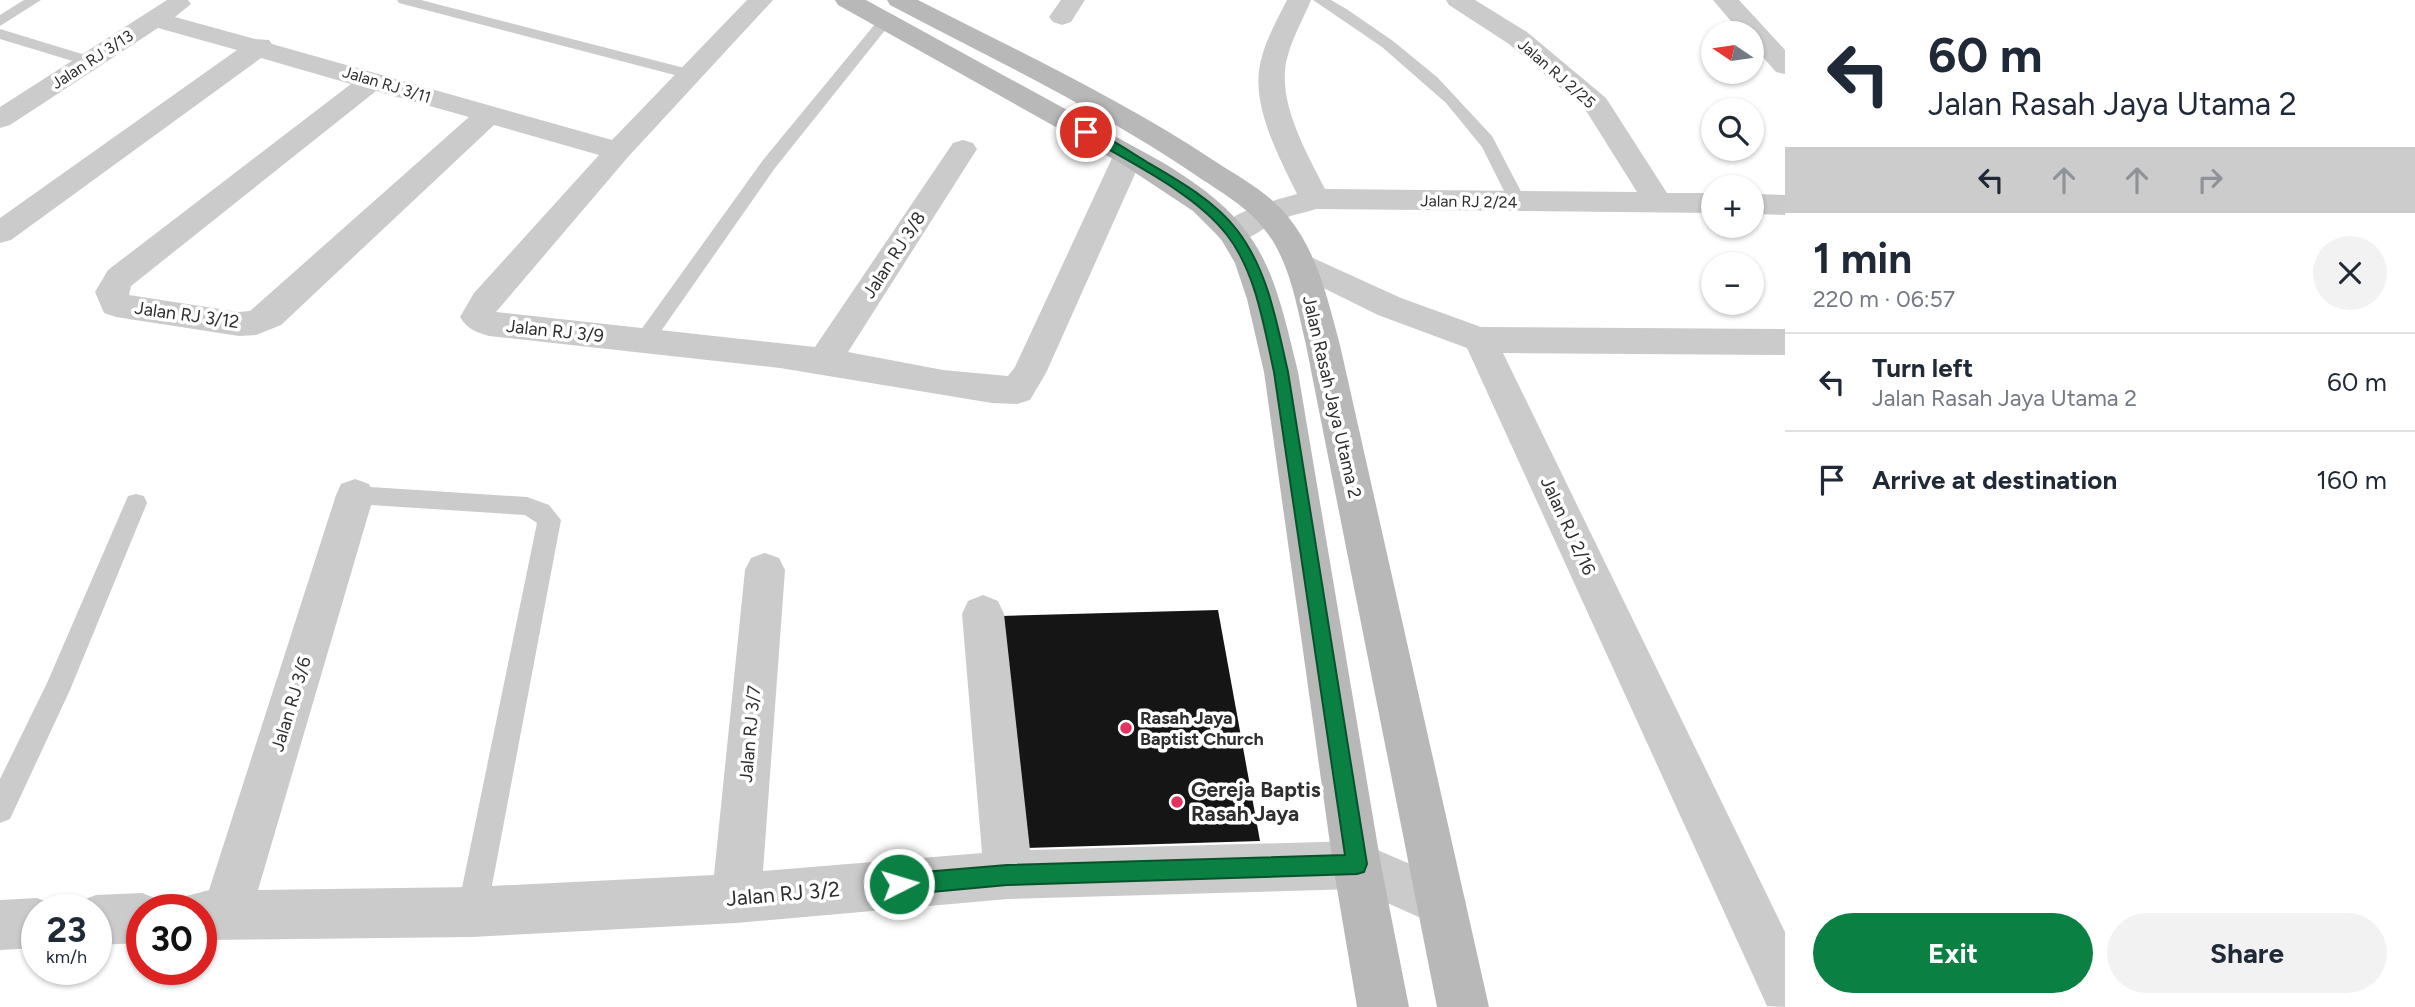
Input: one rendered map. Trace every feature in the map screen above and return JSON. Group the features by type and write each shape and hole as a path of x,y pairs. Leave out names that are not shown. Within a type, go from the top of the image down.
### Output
{"street":[{"name":"Jalan RJ 3/13","path":"0,119 184,0"},
{"name":"Jalan RJ 3/9","path":"761,0 618,151 486,301 477,317 489,324 645,339 824,362 983,390 1017,390 1029,373 1128,156"},
{"name":"Jalan Rasah Jaya Utama 2","path":"846,0 892,10 1158,138 1268,213 1302,264 1323,345 1463,1007"},
{"path":"1299,0 1277,51 1272,74 1274,93 1293,158 1315,199"},
{"name":"Jalan RJ 2/25","path":"1458,0 1518,38 1596,104 1658,202"},
{"path":"1724,0 1785,66"},
{"name":"Jalan Rasah Jaya Utama 2","path":"892,10 1003,84 1170,181 1207,208 1232,233 1252,268 1268,316 1281,372 1357,864 1383,1007"},
{"name":"Jalan RJ 3/11","path":"155,19 260,46 618,151"},
{"path":"0,233 260,46"},
{"name":"Jalan RJ 3/12","path":"373,80 119,278 111,292 116,305 239,324 256,323 269,316 488,115"},
{"name":"Jalan RJ 3/8","path":"824,362 963,149"},
{"name":"Jalan RJ 2/24","path":"1232,233 1268,213 1315,199 1701,203"},
{"path":"1764,204 1785,205"},
{"path":"1302,264 1360,296 1480,340 1780,349"},
{"name":"Jalan RJ 2/16","path":"1480,340 1785,988"},
{"name":"Jalan RJ 3/6","path":"217,905 355,495"},
{"name":"Jalan RJ 3/7","path":"736,898 765,569"},
{"path":"983,614 1007,875"},
{"name":"Jalan RJ 3/2","path":"217,914 472,912 736,898 1007,875 1357,864 1441,902"},
{"path":"0,925 21,924"}],"lane":[{"path":"0,21 34,0"},
{"path":"404,0 690,74"},
{"path":"1320,0 1345,13 1381,40 1444,93 1487,141 1518,203"},
{"path":"645,339 769,164 892,10"},
{"path":"0,34 89,61"},
{"path":"355,495 527,506 541,512 549,520 472,912"},
{"path":"0,809 57,690 136,503"}],"building":[{"name":"Rasah Jaya Baptist Church","path":"1218,610 1260,841 1026,848 1001,616"}],"place":[{"name":"Rasah Jaya Baptist Church","path":"1126,728"},
{"name":"Gereja Baptis Rasah Jaya","path":"1177,802"}],"route":[{"path":"899,884 1007,875 1357,864 1281,372 1268,316 1252,268 1232,233 1207,208 1170,181 1086,132"}]}
